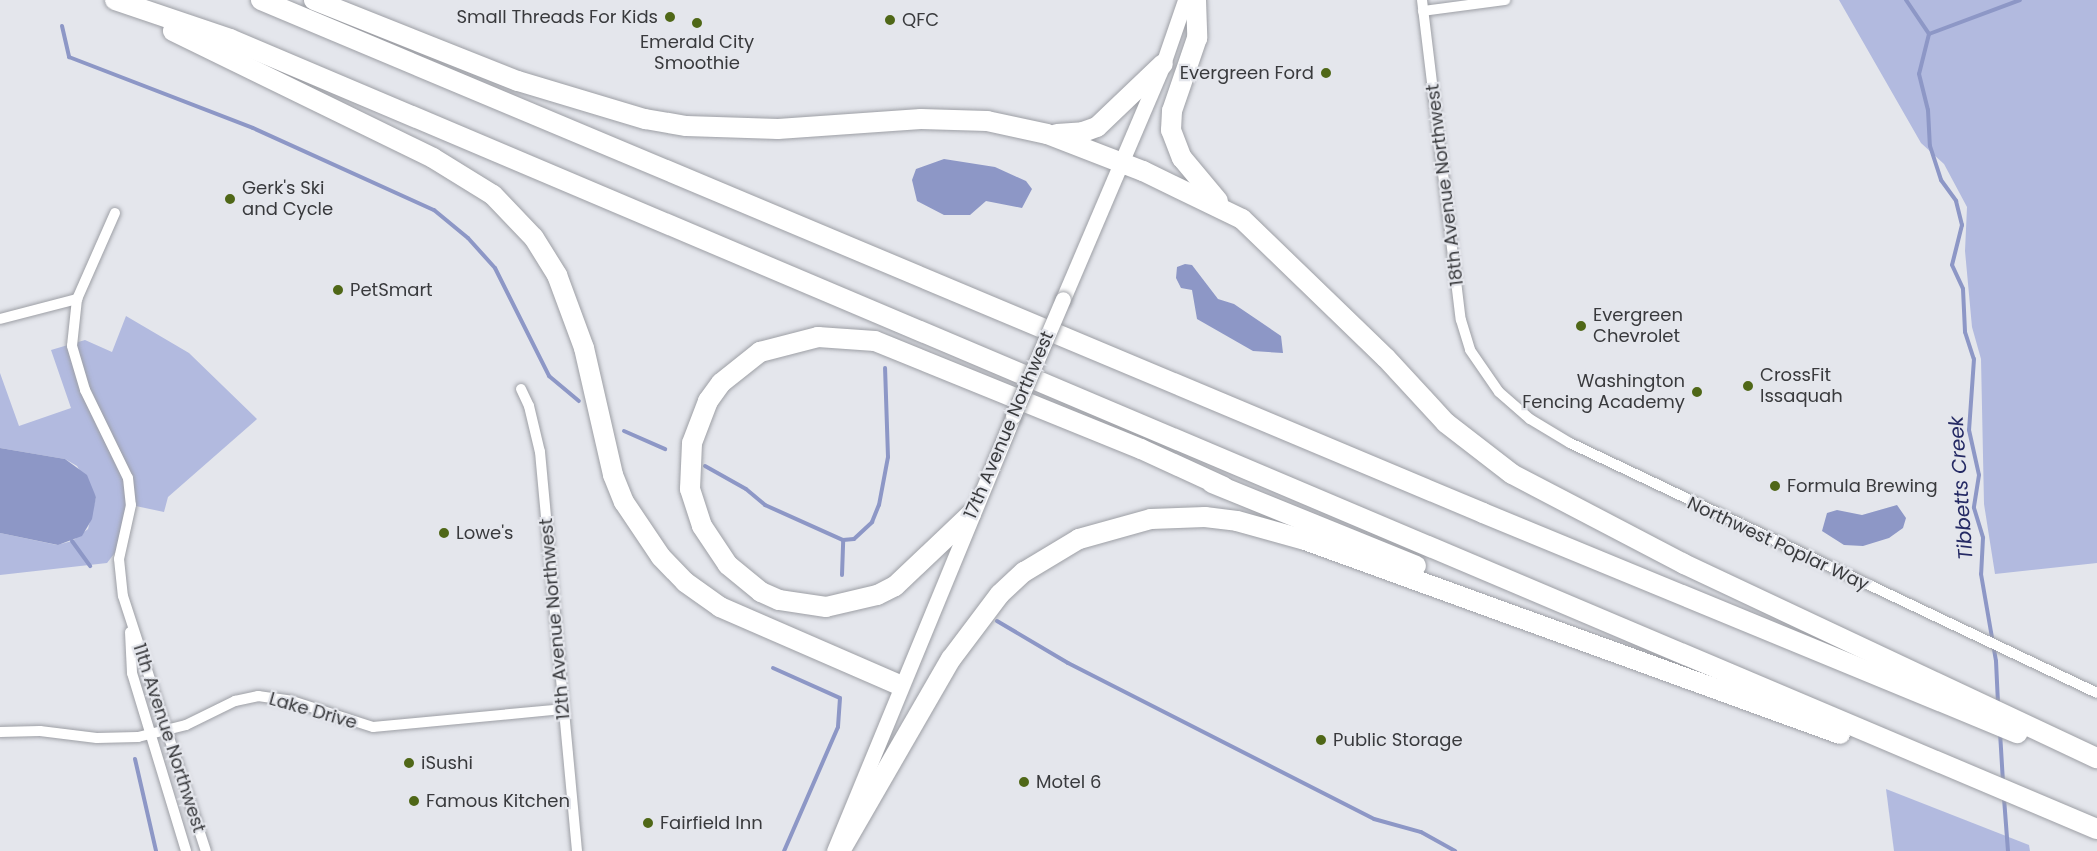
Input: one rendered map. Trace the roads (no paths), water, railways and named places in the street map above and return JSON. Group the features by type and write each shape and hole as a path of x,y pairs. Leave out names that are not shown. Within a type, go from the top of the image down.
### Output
{"highway":[{"path":"102,0 213,49 328,105 465,176 492,195 534,238 557,275 584,348 614,475 624,502 660,557 720,607 899,685"},
{"path":"115,0 230,39 2097,829"},
{"path":"261,0 1483,513 2097,758"},
{"path":"314,0 518,81 645,119 686,126 778,129 959,118 1016,125 1047,134 1121,163 1224,208"},
{"path":"1196,0 1197,38 1172,111 1171,130 1182,158 1224,208 1268,242 1446,423 1512,474 1684,564 1991,714"},
{"path":"1047,134 1083,132 1098,126 1163,64"},
{"path":"971,514 896,586 851,604 826,607 779,600 743,579 715,549 694,508 690,489 692,443 708,401 721,383 760,351 807,339 875,341 1644,661"},
{"path":"840,851 951,659 1000,594 1060,549 1109,528 1140,520 1205,516 1265,528 1644,661 1821,728 1996,787"},
{"path":"2014,724 2097,765"}],"main road":[{"name":"17th Avenue Northwest","path":"834,851 899,685 1163,64 1185,0"}],"street":[{"path":"1423,5 1505,0"},
{"name":"18th Avenue Northwest","path":"1423,5 1461,320 1479,367"},
{"name":"11th Avenue Northwest","path":"115,213 77,299 72,335 76,366 120,455 130,489 131,505 119,559 130,625 132,673 186,851"},
{"path":"0,319 77,299"},
{"name":"Northwest Poplar Way","path":"1479,367 1511,405 1570,443 2097,693"},
{"name":"12th Avenue Northwest","path":"521,389 529,406 540,452 562,709 577,851"},
{"name":"11th Avenue Northwest","path":"130,625 170,730 206,851"},
{"name":"Lake Drive","path":"0,732 40,731 97,738 151,735 170,730 258,696 292,701 374,727 562,709"}],"waterway":[{"name":"Tibbetts Creek","path":"1906,0 1929,34 1919,74 1928,110 1930,146 1941,180 1956,201 1962,225 1952,265 1963,289 1965,332 1974,359 1969,430 1979,475 1974,508 1983,538 1981,574 1996,661 1998,704"},
{"path":"1929,34 2020,0"},
{"path":"62,26 69,57 253,128 434,210 468,238 495,268 549,376 579,401"},
{"path":"705,466 746,489 765,505 843,540 854,539 872,522 879,505 888,457 885,368"},
{"path":"624,431 665,449"},
{"path":"842,575 843,540"},
{"path":"72,541 90,566"},
{"path":"997,621 1068,663 1374,819 1421,832 1455,851"},
{"path":"773,668 840,698 838,727 784,851"},
{"name":"Tibbetts Creek","path":"2000,732 2003,782"},
{"path":"135,759 156,851"},
{"name":"Tibbetts Creek","path":"2004,798 2008,851"}],"place":[{"name":"Small Threads For Kids","path":"670,17"},
{"name":"QFC","path":"890,20"},
{"name":"Emerald City Smoothie","path":"697,23"},
{"name":"Evergreen Ford","path":"1326,73"},
{"name":"Gerk's Ski and Cycle","path":"230,199"},
{"name":"PetSmart","path":"338,290"},
{"name":"Evergreen Chevrolet","path":"1581,326"},
{"name":"CrossFit Issaquah","path":"1748,386"},
{"name":"Washington Fencing Academy","path":"1697,392"},
{"name":"Formula Brewing","path":"1775,486"},
{"name":"Lowe's","path":"444,533"},
{"name":"Public Storage","path":"1321,740"},
{"name":"iSushi","path":"409,763"},
{"name":"Motel 6","path":"1024,782"},
{"name":"Famous Kitchen","path":"414,801"},
{"name":"Fairfield Inn","path":"648,823"}]}
